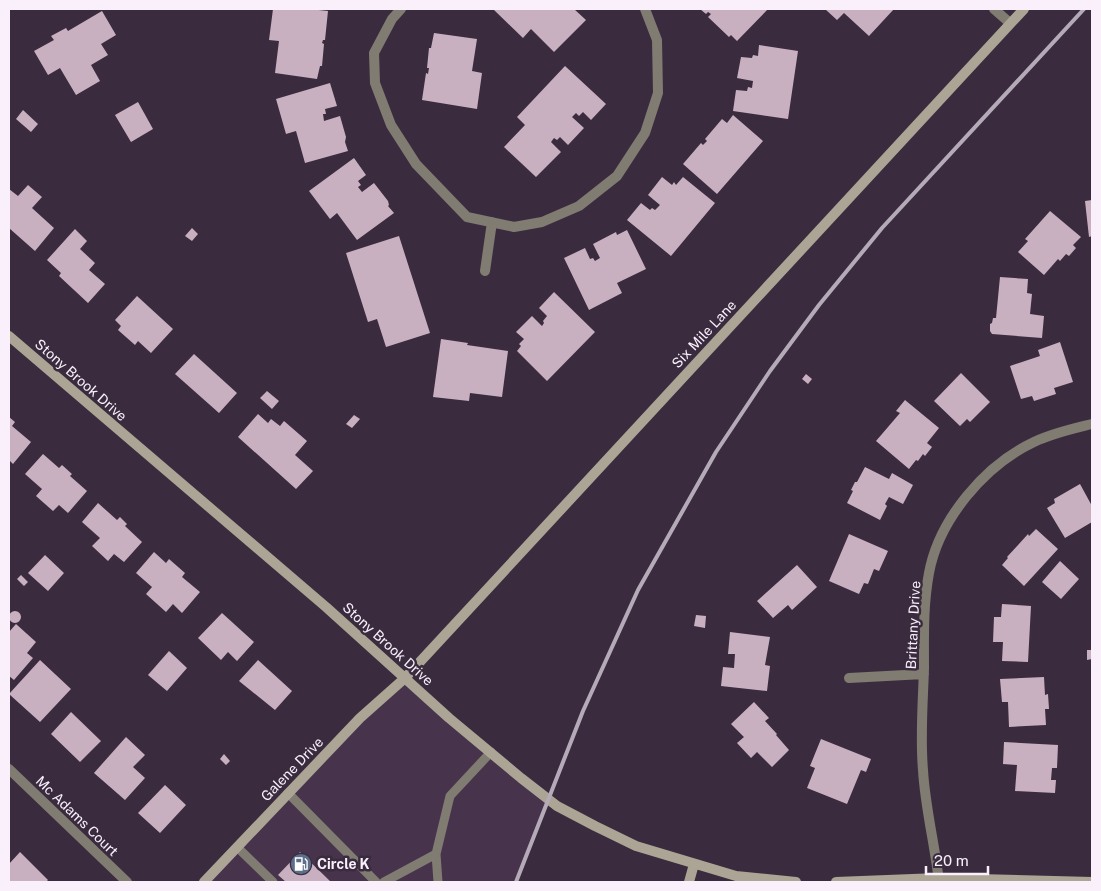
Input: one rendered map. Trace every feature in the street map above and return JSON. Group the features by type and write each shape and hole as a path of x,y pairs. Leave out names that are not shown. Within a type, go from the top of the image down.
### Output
{"street":[{"path":"401,9 392,19 374,53 375,83 391,125 416,164 466,217 514,227 542,222 579,206 617,176 645,133 658,93 657,40 645,9"},
{"path":"994,9 1010,23"},
{"name":"Six Mile Lane","path":"405,678 1024,9"},
{"path":"485,271 492,222"},
{"name":"Stony Brook Drive","path":"9,336 319,600 491,752 557,806 636,846 736,876 796,882"},
{"name":"Brittany Drive","path":"939,880 923,770 925,604 930,571 942,537 958,506 982,479 1009,457 1034,442 1062,431 1092,424"},
{"path":"849,678 924,674"},
{"name":"Galene Drive","path":"204,882 360,718 405,678"},
{"name":"Mc Adams Court","path":"9,769 127,882"},
{"path":"689,882 694,864"},
{"path":"836,882 939,880 1092,882"}],"lane":[{"path":"438,882 436,854 450,796 491,752"},
{"path":"288,793 376,882"},
{"path":"237,847 273,882"},
{"path":"384,882 436,854"}],"shaded area":[{"path":"405,678 548,799 517,882 203,882"}],"building":[{"path":"273,9 328,11 325,40 322,43 324,44 322,66 320,66 317,79 275,73 279,41 269,40"},
{"path":"493,9 574,9 586,20 554,52 531,29 523,38"},
{"path":"700,9 768,9 737,41 731,35 729,37 708,17 711,14 708,12 706,14"},
{"path":"825,9 894,9 869,36 844,13 837,20"},
{"path":"102,11 116,35 101,44 108,55 91,65 100,81 76,95 60,68 48,75 34,51 54,40 51,36 66,28 68,31"},
{"path":"434,33 477,39 472,71 482,73 477,109 422,100 426,73 428,74 429,68 427,68 429,48 431,48"},
{"path":"759,45 798,51 788,119 733,111 736,90 747,91 748,87 752,88 753,81 737,78 741,57 752,58 753,55 758,56"},
{"path":"565,66 606,104 591,120 583,112 579,116 576,113 572,117 584,128 568,145 560,137 557,140 554,138 551,142 561,152 536,177 504,147 525,125 517,117"},
{"path":"330,83 337,106 325,109 326,114 323,114 324,121 340,116 348,151 305,163 296,131 286,134 276,99"},
{"path":"138,102 153,129 131,142 115,115"},
{"path":"23,110 38,124 31,132 16,119"},
{"path":"733,115 763,141 717,194 683,164 701,143 703,145 707,141 705,139 722,119 727,123"},
{"path":"354,158 366,175 358,181 361,185 358,187 362,192 374,183 388,201 388,206 394,213 357,240 337,213 330,219 309,191"},
{"path":"662,177 672,185 674,182 676,185 683,177 715,203 671,256 627,220 641,203 650,210 652,208 655,210 660,205 648,195"},
{"path":"28,185 42,197 32,208 54,228 35,251 9,228 9,189 18,196"},
{"path":"1092,200 1092,236 1089,237 1085,201"},
{"path":"1050,211 1081,237 1073,245 1076,248 1069,256 1066,254 1060,261 1058,259 1044,275 1018,252 1028,241 1025,239"},
{"path":"192,228 198,234 192,241 185,236"},
{"path":"75,229 87,241 80,249 95,263 89,270 105,284 88,303 59,276 61,273 47,260"},
{"path":"627,230 646,269 617,283 622,293 589,310 564,258 585,248 590,259 593,258 595,261 600,258 593,244 616,232 617,235"},
{"path":"399,236 430,333 386,347 377,319 368,322 346,253"},
{"path":"1000,277 1028,279 1027,293 1032,294 1030,314 1044,316 1042,338 992,334 990,324 993,318 996,318"},
{"path":"554,292 595,332 547,381 517,351 521,346 519,344 524,339 516,332 532,316 542,326 547,316 539,308"},
{"path":"137,296 173,329 151,353 138,341 135,345 118,330 121,326 115,320"},
{"path":"441,339 508,351 502,397 470,393 469,401 433,397"},
{"path":"1060,342 1073,382 1054,388 1056,394 1034,401 1032,396 1021,399 1010,366 1040,356 1038,350"},
{"path":"194,354 237,393 219,413 175,374"},
{"path":"961,373 990,402 970,422 967,419 960,426 934,401"},
{"path":"806,374 812,379 808,384 802,379"},
{"path":"267,391 279,401 272,409 260,398"},
{"path":"905,400 939,428 927,443 932,447 925,456 923,454 918,461 916,460 909,469 876,441 900,413 896,411"},
{"path":"258,414 268,423 271,419 280,426 284,421 307,441 295,455 313,471 296,489 238,437"},
{"path":"354,415 360,419 352,428 346,424"},
{"path":"9,417 15,422 12,426 31,442 13,464 9,460"},
{"path":"43,454 59,468 62,465 72,474 70,476 87,491 68,513 59,505 53,511 36,496 42,489 25,474"},
{"path":"865,467 889,479 892,473 913,485 903,504 889,497 880,520 847,503 855,482 857,482"},
{"path":"1080,484 1092,506 1092,522 1065,538 1047,508 1055,503 1054,499"},
{"path":"98,503 117,520 120,517 127,524 125,526 142,542 124,562 114,554 108,561 92,546 100,538 82,522"},
{"path":"1036,529 1058,549 1024,586 1002,565 1028,534 1029,536"},
{"path":"849,534 888,551 879,571 874,569 868,584 864,583 859,594 829,581"},
{"path":"154,552 166,563 169,559 185,573 182,577 200,592 182,613 173,604 166,612 146,594 152,587 136,573"},
{"path":"45,555 64,573 48,591 28,573"},
{"path":"1060,561 1079,579 1061,599 1042,582"},
{"path":"797,565 817,587 792,610 788,605 773,618 757,601"},
{"path":"21,575 28,582 24,586 17,579"},
{"path":"1002,604 1031,606 1028,662 1002,661 1003,642 993,642 994,617 1001,617"},
{"path":"13,611 17,611 21,617 17,623 13,623 9,619 9,615"},
{"path":"222,613 254,642 237,661 228,652 221,660 198,638"},
{"path":"696,615 706,616 705,628 694,626"},
{"path":"16,624 36,642 27,653 33,658 14,680 9,676 9,632"},
{"path":"730,632 770,637 765,665 770,666 767,691 721,686 723,667 734,668 735,654 728,654"},
{"path":"1087,650 1092,650 1092,659 1087,660"},
{"path":"169,651 187,668 167,691 148,675"},
{"path":"40,660 71,689 40,722 9,694"},
{"path":"258,660 292,691 275,710 239,681"},
{"path":"1044,677 1045,695 1048,694 1049,709 1045,709 1046,725 1009,727 1008,702 1002,702 1000,679"},
{"path":"754,702 769,718 765,721 789,750 772,767 757,752 751,758 737,743 744,737 731,724"},
{"path":"71,712 101,741 80,762 51,734"},
{"path":"126,737 145,755 133,767 145,778 125,800 94,773"},
{"path":"821,739 871,759 866,772 861,770 847,804 807,788 815,768 810,766"},
{"path":"1004,742 1058,745 1057,768 1052,768 1051,780 1056,780 1055,793 1015,791 1017,765 1003,764"},
{"path":"224,754 230,761 226,765 220,759"},
{"path":"165,785 186,805 160,833 138,813"},
{"path":"20,852 48,880 46,882 9,882 9,864"},
{"name":"Circle K","path":"300,852 331,882 286,882 278,875"}],"railway":[{"path":"516,882 583,711 638,590 716,452 770,371 819,305 882,228 1084,9"}],"place":[{"name":"Circle K","path":"301,864"}]}
